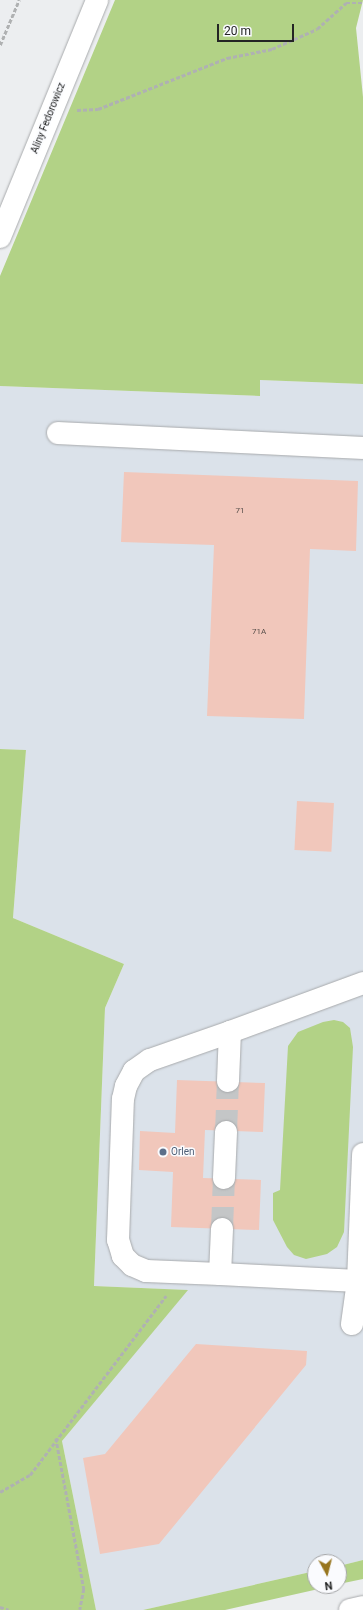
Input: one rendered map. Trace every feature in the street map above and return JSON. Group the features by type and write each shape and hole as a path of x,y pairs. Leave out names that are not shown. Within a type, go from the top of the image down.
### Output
{"main road":[{"name":"Aliny Fedorowicz","path":"0,237 97,0"},
{"path":"58,433 363,448"},
{"path":"358,1281 146,1271 132,1265 123,1256 118,1240 126,1086 134,1071 150,1060 363,983"},
{"path":"228,1081 230,1032"},
{"path":"224,1178 226,1132"},
{"path":"352,1324 358,1281 363,1154"},
{"path":"220,1274 222,1229"},
{"path":"350,1610 363,1607"}],"path":[{"path":"0,45 19,0"},
{"path":"51,111 98,109 226,58 272,49 317,29 346,3 363,3"},
{"path":"0,1492 30,1475 56,1438 184,1273"},
{"path":"56,1438 84,1589 80,1610"},
{"path":"0,1608 9,1610"}],"shaded area":[{"path":"260,380 363,384 363,1560 347,1564 347,1554 307,1554 307,1573 143,1610 96,1610 62,1441 187,1290 94,1286 105,1008 124,964 13,918 26,750 0,749 0,386 260,396"}],"green space":[{"path":"115,0 363,0 356,28 363,97 363,384 260,380 260,396 0,386 0,276"},
{"path":"0,749 26,750 13,918 124,964 105,1008 94,1286 188,1290 62,1441 96,1610 0,1610"},
{"path":"334,1020 343,1022 350,1028 353,1047 344,1232 337,1247 327,1254 306,1259 294,1255 287,1247 273,1220 273,1193 280,1190 288,1046 298,1032 323,1022"},
{"path":"363,1560 363,1579 347,1582 347,1564"},
{"path":"307,1573 307,1592 225,1610 143,1610"}],"building":[{"path":"124,472 358,481 356,551 310,549 304,719 207,716 214,545 121,542"},
{"path":"297,801 334,803 331,852 294,850"},
{"path":"177,1080 265,1083 263,1132 205,1130 203,1178 261,1180 259,1230 171,1227 173,1172 139,1170 140,1131 175,1133"},
{"path":"196,1344 307,1351 306,1365 159,1544 100,1554 83,1458 105,1454"}],"tunnel":[{"path":"226,1132 228,1081"},
{"path":"222,1229 224,1178"}],"place":[{"name":"Orlen","path":"163,1152"}]}
